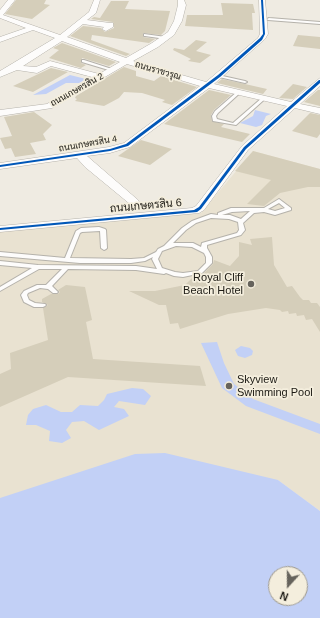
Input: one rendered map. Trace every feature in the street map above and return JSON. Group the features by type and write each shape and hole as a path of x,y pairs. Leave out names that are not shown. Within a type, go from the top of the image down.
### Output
{"street":[{"path":"0,15 12,0"},
{"path":"0,74 16,67 61,38 82,22 94,10 97,0"},
{"path":"166,38 178,21 182,6 181,0"},
{"name":"ถนนเกษตรสิน 4","path":"0,166 80,155 110,150 127,145 219,76 264,36 262,0"},
{"name":"ถนนราชวรุณ","path":"0,15 128,62 207,85 320,111"},
{"path":"82,22 110,25 106,29"},
{"path":"0,40 32,28"},
{"name":"ถนนเกษตรสิน 2","path":"0,113 49,106 128,62 166,38"},
{"path":"16,67 37,70 50,63 100,77"},
{"name":"ถนนเกษตรสิน 6","path":"0,229 195,211 200,208 245,148 320,81"},
{"path":"80,155 89,165 134,202"}],"lane":[{"path":"269,19 320,23"},
{"path":"145,35 166,38"},
{"path":"83,61 113,70"},
{"path":"219,76 245,82"},
{"path":"239,92 216,112 214,116 215,120 234,124 264,98"},
{"path":"0,254 67,260 131,261 156,254 194,222 231,210 265,208 279,201 288,209 284,212 275,213 264,210 252,212 241,222"},
{"path":"216,215 230,217 241,222"},
{"path":"0,263 38,267 136,268 184,275 200,272 209,263 209,258 204,248 204,244 239,234 242,230 241,222"},
{"path":"67,260 78,232 81,230 103,230 104,248"},
{"path":"167,246 184,244 193,245 206,252"},
{"path":"156,254 156,264 166,272"},
{"path":"0,289 38,267"},
{"path":"47,287 66,268"},
{"path":"42,305 29,304 26,302 24,295 26,292 34,287 47,287 55,292"}],"shaded area":[{"path":"253,151 320,169 320,511 278,480 0,498 0,232 201,213"}],"water":[{"path":"70,75 86,79 79,83 66,83 46,94 33,95"},
{"path":"255,110 271,114 266,116 262,125 256,127 240,123 253,116"},
{"name":"Skyview Swimming Pool","path":"217,342 224,363 234,384 253,399 320,424 320,434 246,406 222,388 201,343"},
{"path":"241,346 250,348 253,351 252,355 245,358 238,356 235,350"},
{"path":"132,388 143,389 151,396 145,405 119,401 114,407 124,409 129,416 99,430 84,421 72,422 66,430 71,438 62,443 49,441 50,431 36,425 26,425 28,415 33,409 46,405 61,412 72,412 80,405 98,406 107,394"},
{"path":"165,453 278,480 320,511 320,618 0,618 0,498 135,454"}],"building":[{"path":"16,0 46,0 44,4 50,5 32,19 5,14"},
{"path":"111,1 129,1 125,9 170,11 165,31 161,35 143,33 143,37 155,39 149,43 92,35 91,40 130,54 126,56 70,36 83,26 101,28 105,32 114,28 113,22 91,19 94,17 100,18"},
{"path":"221,3 253,4 255,13 252,13 253,30 185,26 187,15 223,15"},
{"path":"298,35 320,37 320,49 293,46"},
{"path":"196,40 207,42 196,51 211,55 200,63 188,61 191,59 173,50 174,48 184,50"},
{"path":"62,43 116,62 109,66 82,58 81,63 86,65 81,68 49,58 59,50 53,48"},
{"path":"124,67 136,71 136,76 154,81 161,76 197,87 172,105 162,102 165,100 142,93 124,92 119,98 104,106 75,101 77,99 75,98 76,96"},
{"path":"51,68 68,72 33,92 13,86"},
{"path":"222,79 267,89 263,94 217,83"},
{"path":"293,84 307,87 293,99 279,98"},
{"path":"209,90 231,95 214,110 211,115 212,121 224,124 221,127 250,134 242,142 164,124"},
{"path":"320,90 320,106 304,102"},
{"path":"34,112 52,125 43,134 46,140 30,143 36,154 15,157 11,148 5,149 0,138 12,136 4,117"},
{"path":"310,113 320,115 320,134 317,138 292,131"},
{"path":"141,140 172,149 150,165 118,156"},
{"path":"253,151 320,169 320,187 308,187 280,193 264,206 247,204 271,180 235,171"},
{"name":"Royal Cliff Beach Hotel","path":"272,237 274,265 287,287 292,286 303,300 309,300 311,303 317,303 320,307 320,332 312,319 306,320 304,315 297,316 296,313 289,314 288,311 282,312 280,310 266,308 228,314 180,329 178,323 170,324 166,305 159,305 129,291 155,291 185,285 194,276 203,274 213,264 214,260 230,266 239,256 239,242 252,245 250,239"},
{"path":"66,285 85,287 92,320 86,322 93,359 200,366 206,386 68,377 0,407 0,374 11,369 10,353 48,340 43,308 48,305 42,302 42,299 51,294 58,294 60,292 58,290"}],"cycle path":[{"path":"0,166 110,150 127,145 219,76 261,39 264,34 262,0"},
{"path":"0,229 195,211 200,208 245,148 320,81"}],"place":[{"name":"Royal Cliff Beach Hotel","path":"251,284"},
{"name":"Skyview Swimming Pool","path":"229,386"}]}
